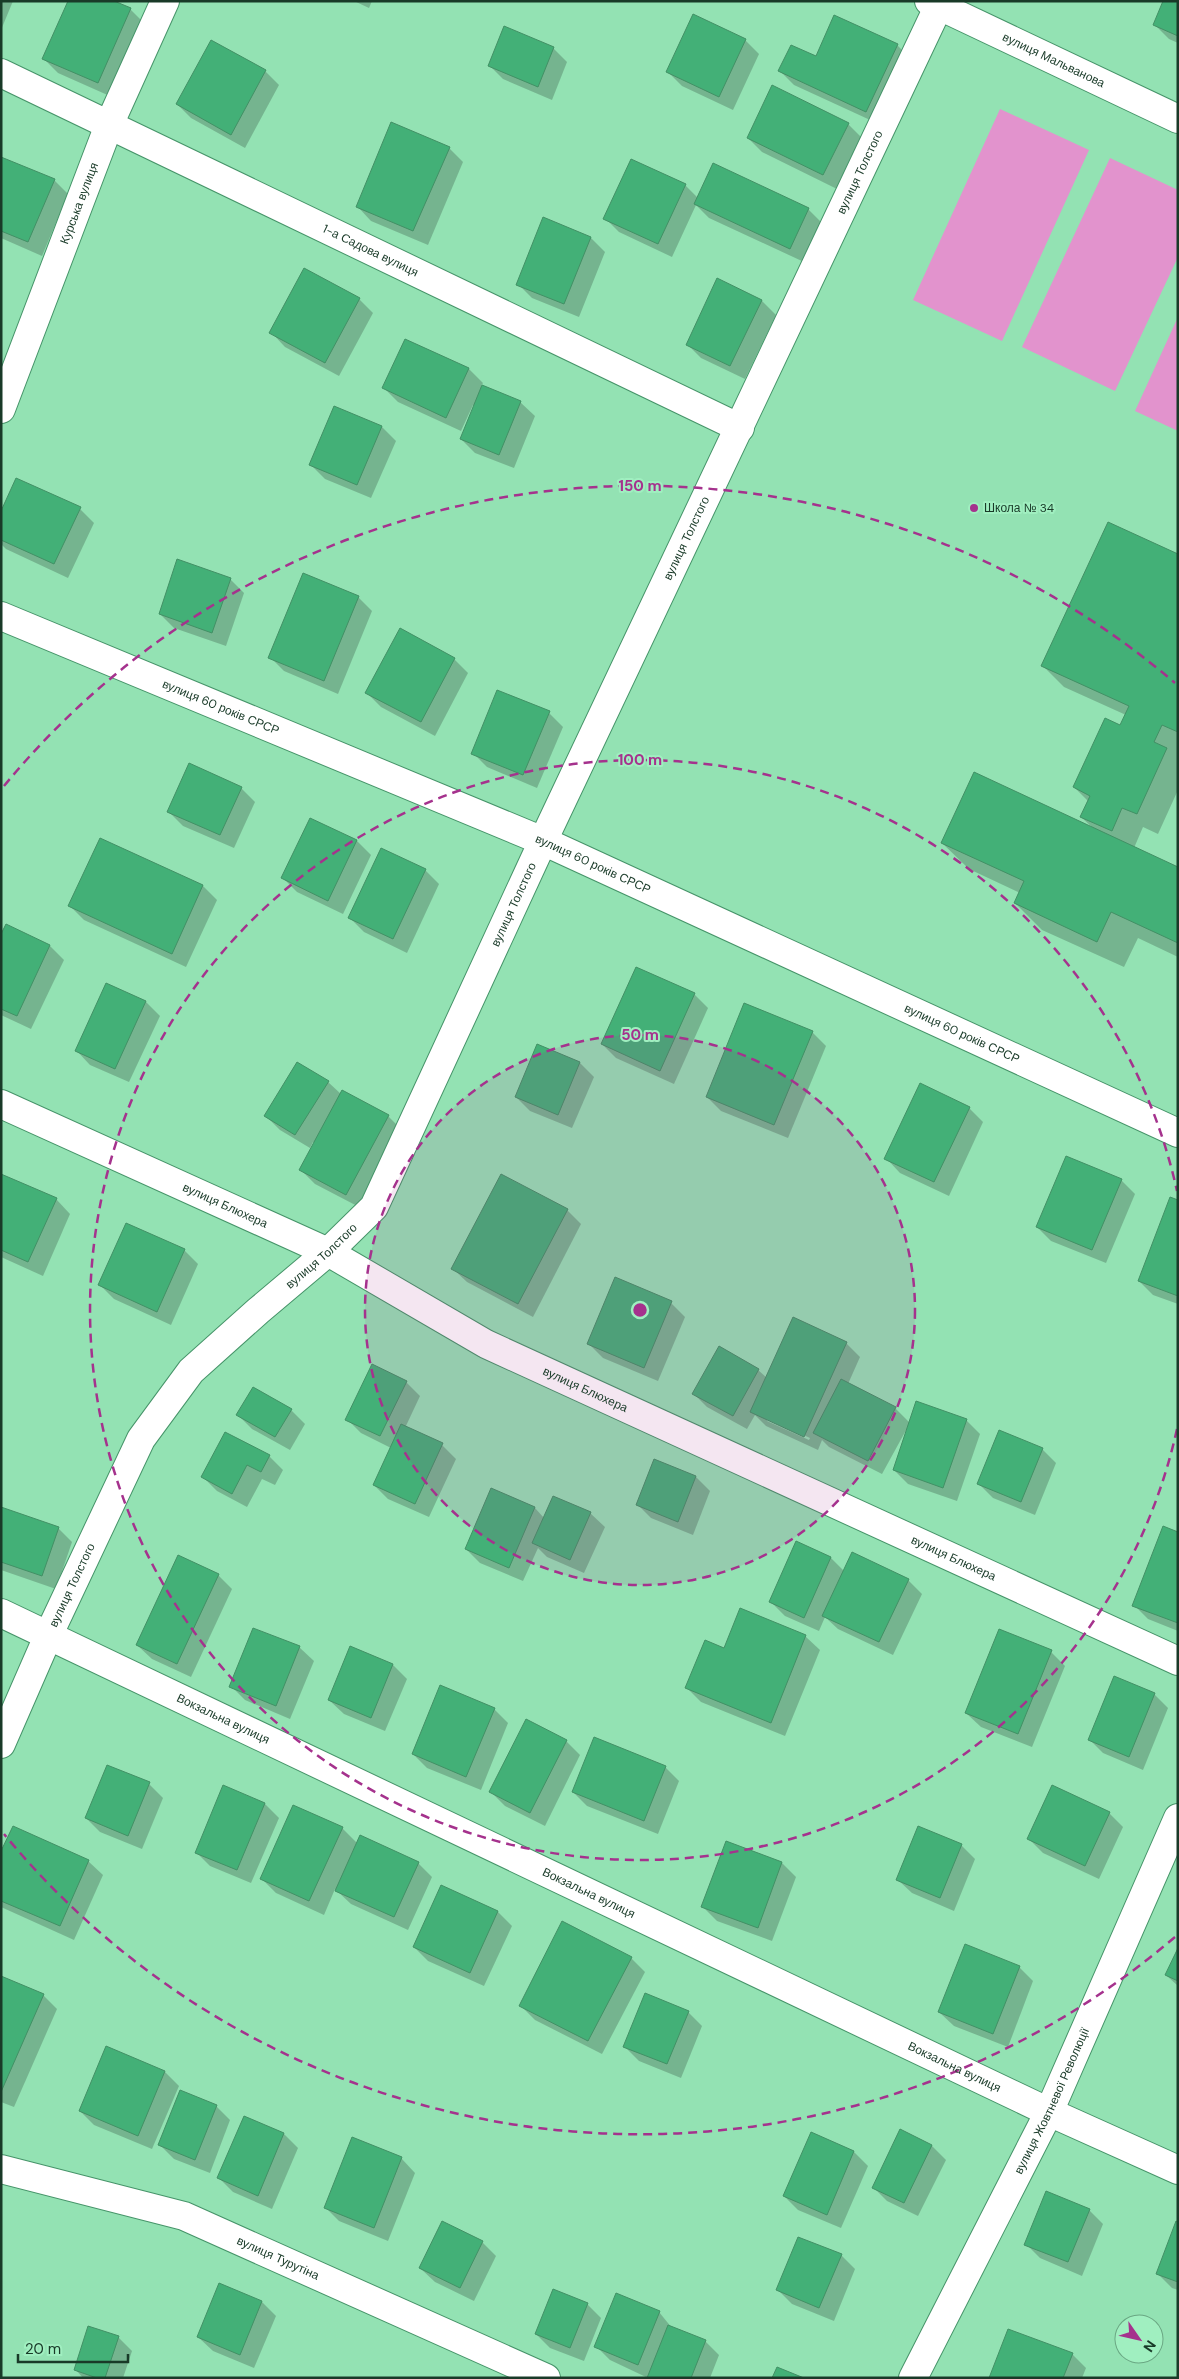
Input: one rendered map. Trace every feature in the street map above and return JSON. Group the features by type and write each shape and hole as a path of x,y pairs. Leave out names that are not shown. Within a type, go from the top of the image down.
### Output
{"street":[{"name":"Курська вулиця","path":"1,410 109,125 165,1"},
{"name":"вулиця Мальванова","path":"937,3 1178,119"},
{"name":"вулиця Толстого","path":"1,1744 141,1439 191,1371 328,1252 374,1207 544,841 740,428 937,3"},
{"name":"1-а Садова вулиця","path":"1,72 740,428"},
{"name":"вулиця 60 років СРСР","path":"1,616 544,841 1178,1133"},
{"name":"вулиця Блюхера","path":"1,1104 328,1252 486,1344 1178,1660"},
{"name":"Вокзальна вулиця","path":"1,1613 50,1634 1049,2112 1178,2170"},
{"name":"вулиця Жовтневої Революції","path":"913,2378 1049,2112 1178,1818"},
{"name":"вулиця Турутіна","path":"1,2169 184,2216 546,2378"}],"shaded area":[{"path":"1000,109 1089,150 1002,341 913,300"},
{"path":"1110,158 1178,190 1178,257 1115,391 1022,347"},
{"path":"1178,317 1178,431 1135,411"}],"building":[{"path":"68,1 114,1 131,8 98,83 42,59"},
{"path":"1163,1 1178,1 1178,36 1153,25"},
{"path":"693,14 746,39 719,97 666,72"},
{"path":"834,15 898,44 866,112 778,71 791,45 816,56"},
{"path":"504,26 554,47 538,87 488,66"},
{"path":"211,40 266,70 231,135 176,104"},
{"path":"772,85 849,123 823,175 747,138"},
{"path":"391,122 450,147 413,231 356,207"},
{"path":"1,157 55,179 28,242 1,231"},
{"path":"631,159 686,184 658,244 603,219"},
{"path":"713,163 809,208 790,249 694,204"},
{"path":"543,217 591,237 564,304 516,285"},
{"path":"304,268 360,298 325,363 269,333"},
{"path":"717,278 762,300 730,366 686,345"},
{"path":"405,339 469,368 446,418 382,388"},
{"path":"482,385 521,401 499,455 460,439"},
{"path":"334,406 382,426 357,485 309,465"},
{"path":"16,478 81,507 54,564 1,540 1,511"},
{"path":"1108,522 1178,554 1178,732 1162,725 1154,742 1167,748 1137,814 1122,808 1112,831 1080,817 1090,796 1073,787 1105,718 1120,725 1129,706 1041,666"},
{"path":"177,559 231,578 212,633 159,614"},
{"path":"303,573 359,596 324,681 268,658"},
{"path":"400,628 455,658 421,722 365,693"},
{"path":"497,690 550,711 523,775 471,754"},
{"path":"189,763 242,787 220,835 167,812"},
{"path":"974,772 1178,867 1178,943 1111,912 1097,942 1014,903 1024,881 941,843"},
{"path":"310,818 357,840 328,901 281,878"},
{"path":"100,838 203,885 172,954 68,906"},
{"path":"381,848 426,869 393,939 348,918"},
{"path":"6,924 50,945 17,1016 1,1009 1,934"},
{"path":"636,967 695,993 660,1071 601,1044"},
{"path":"106,983 146,1001 115,1069 75,1051"},
{"path":"744,1003 813,1031 774,1125 706,1097"},
{"path":"537,1044 580,1062 558,1115 515,1097"},
{"path":"297,1062 329,1081 295,1135 264,1116"},
{"path":"920,1083 970,1107 934,1182 884,1159"},
{"path":"342,1090 389,1115 346,1195 299,1170"},
{"path":"1066,1156 1122,1179 1092,1250 1036,1227"},
{"path":"1,1174 57,1198 28,1262 1,1250"},
{"path":"501,1174 568,1209 518,1304 451,1269"},
{"path":"1170,1197 1178,1200 1178,1296 1138,1281"},
{"path":"126,1223 185,1249 157,1312 98,1285"},
{"path":"615,1277 672,1301 644,1368 587,1344"},
{"path":"793,1317 847,1342 804,1437 750,1412"},
{"path":"719,1346 759,1369 733,1416 692,1394"},
{"path":"372,1364 407,1381 380,1436 345,1420"},
{"path":"841,1379 896,1407 868,1461 813,1433"},
{"path":"253,1387 292,1409 275,1437 236,1415"},
{"path":"916,1401 967,1419 943,1488 893,1470"},
{"path":"401,1424 443,1443 415,1504 373,1485"},
{"path":"999,1430 1043,1448 1021,1502 977,1484"},
{"path":"225,1432 270,1455 261,1472 247,1465 232,1494 201,1477"},
{"path":"654,1459 696,1476 678,1522 636,1505"},
{"path":"491,1488 535,1507 509,1568 465,1549"},
{"path":"553,1496 591,1512 570,1560 532,1543"},
{"path":"1,1507 59,1527 42,1576 1,1562"},
{"path":"1163,1526 1178,1532 1178,1623 1132,1606"},
{"path":"796,1541 831,1557 804,1618 769,1602"},
{"path":"852,1552 909,1579 879,1642 822,1616"},
{"path":"178,1555 219,1574 177,1664 136,1645"},
{"path":"740,1608 806,1635 771,1723 685,1688 705,1640 724,1648"},
{"path":"253,1628 300,1646 276,1706 229,1687"},
{"path":"999,1629 1052,1650 1018,1734 965,1713"},
{"path":"350,1646 393,1664 371,1718 328,1700"},
{"path":"1114,1676 1155,1693 1129,1757 1088,1740"},
{"path":"440,1685 495,1708 466,1777 412,1754"},
{"path":"526,1719 567,1740 530,1813 489,1792"},
{"path":"594,1737 666,1766 644,1821 572,1792"},
{"path":"107,1765 150,1782 128,1836 85,1818"},
{"path":"223,1785 265,1803 237,1870 195,1853"},
{"path":"1052,1785 1110,1812 1085,1866 1027,1839"},
{"path":"293,1805 343,1827 309,1901 260,1879"},
{"path":"13,1826 89,1860 60,1926 1,1901 1,1851"},
{"path":"918,1826 962,1844 940,1898 896,1880"},
{"path":"360,1835 419,1862 394,1917 335,1891"},
{"path":"726,1841 782,1862 758,1928 701,1907"},
{"path":"441,1885 498,1911 470,1973 413,1947"},
{"path":"562,1921 632,1957 588,2041 519,2006"},
{"path":"965,1944 1020,1966 993,2034 938,2012"},
{"path":"1178,1948 1178,1981 1165,1975"},
{"path":"1,1976 44,1994 1,2092"},
{"path":"645,1993 689,2011 667,2064 623,2047"},
{"path":"106,2046 165,2071 138,2136 79,2111"},
{"path":"180,2090 217,2105 195,2160 158,2145"},
{"path":"244,2116 284,2133 258,2196 217,2178"},
{"path":"900,2129 932,2145 904,2203 872,2188"},
{"path":"811,2132 854,2151 827,2215 783,2196"},
{"path":"352,2137 402,2157 374,2228 324,2208"},
{"path":"1046,2191 1090,2209 1068,2262 1024,2245"},
{"path":"442,2221 483,2241 460,2288 419,2268"},
{"path":"1176,2221 1178,2222 1178,2282 1156,2274"},
{"path":"798,2237 842,2254 819,2308 776,2290"},
{"path":"219,2283 262,2301 240,2355 197,2337"},
{"path":"553,2289 588,2303 570,2348 535,2334"},
{"path":"616,2293 660,2311 638,2365 594,2347"},
{"path":"668,2325 706,2340 691,2378 647,2378"},
{"path":"88,2326 119,2336 105,2378 97,2378 74,2370"},
{"path":"1008,2329 1073,2353 1063,2378 989,2378"},
{"path":"777,2367 804,2378 772,2378"}],"place":[{"name":"Школа № 34","path":"974,508"}]}
